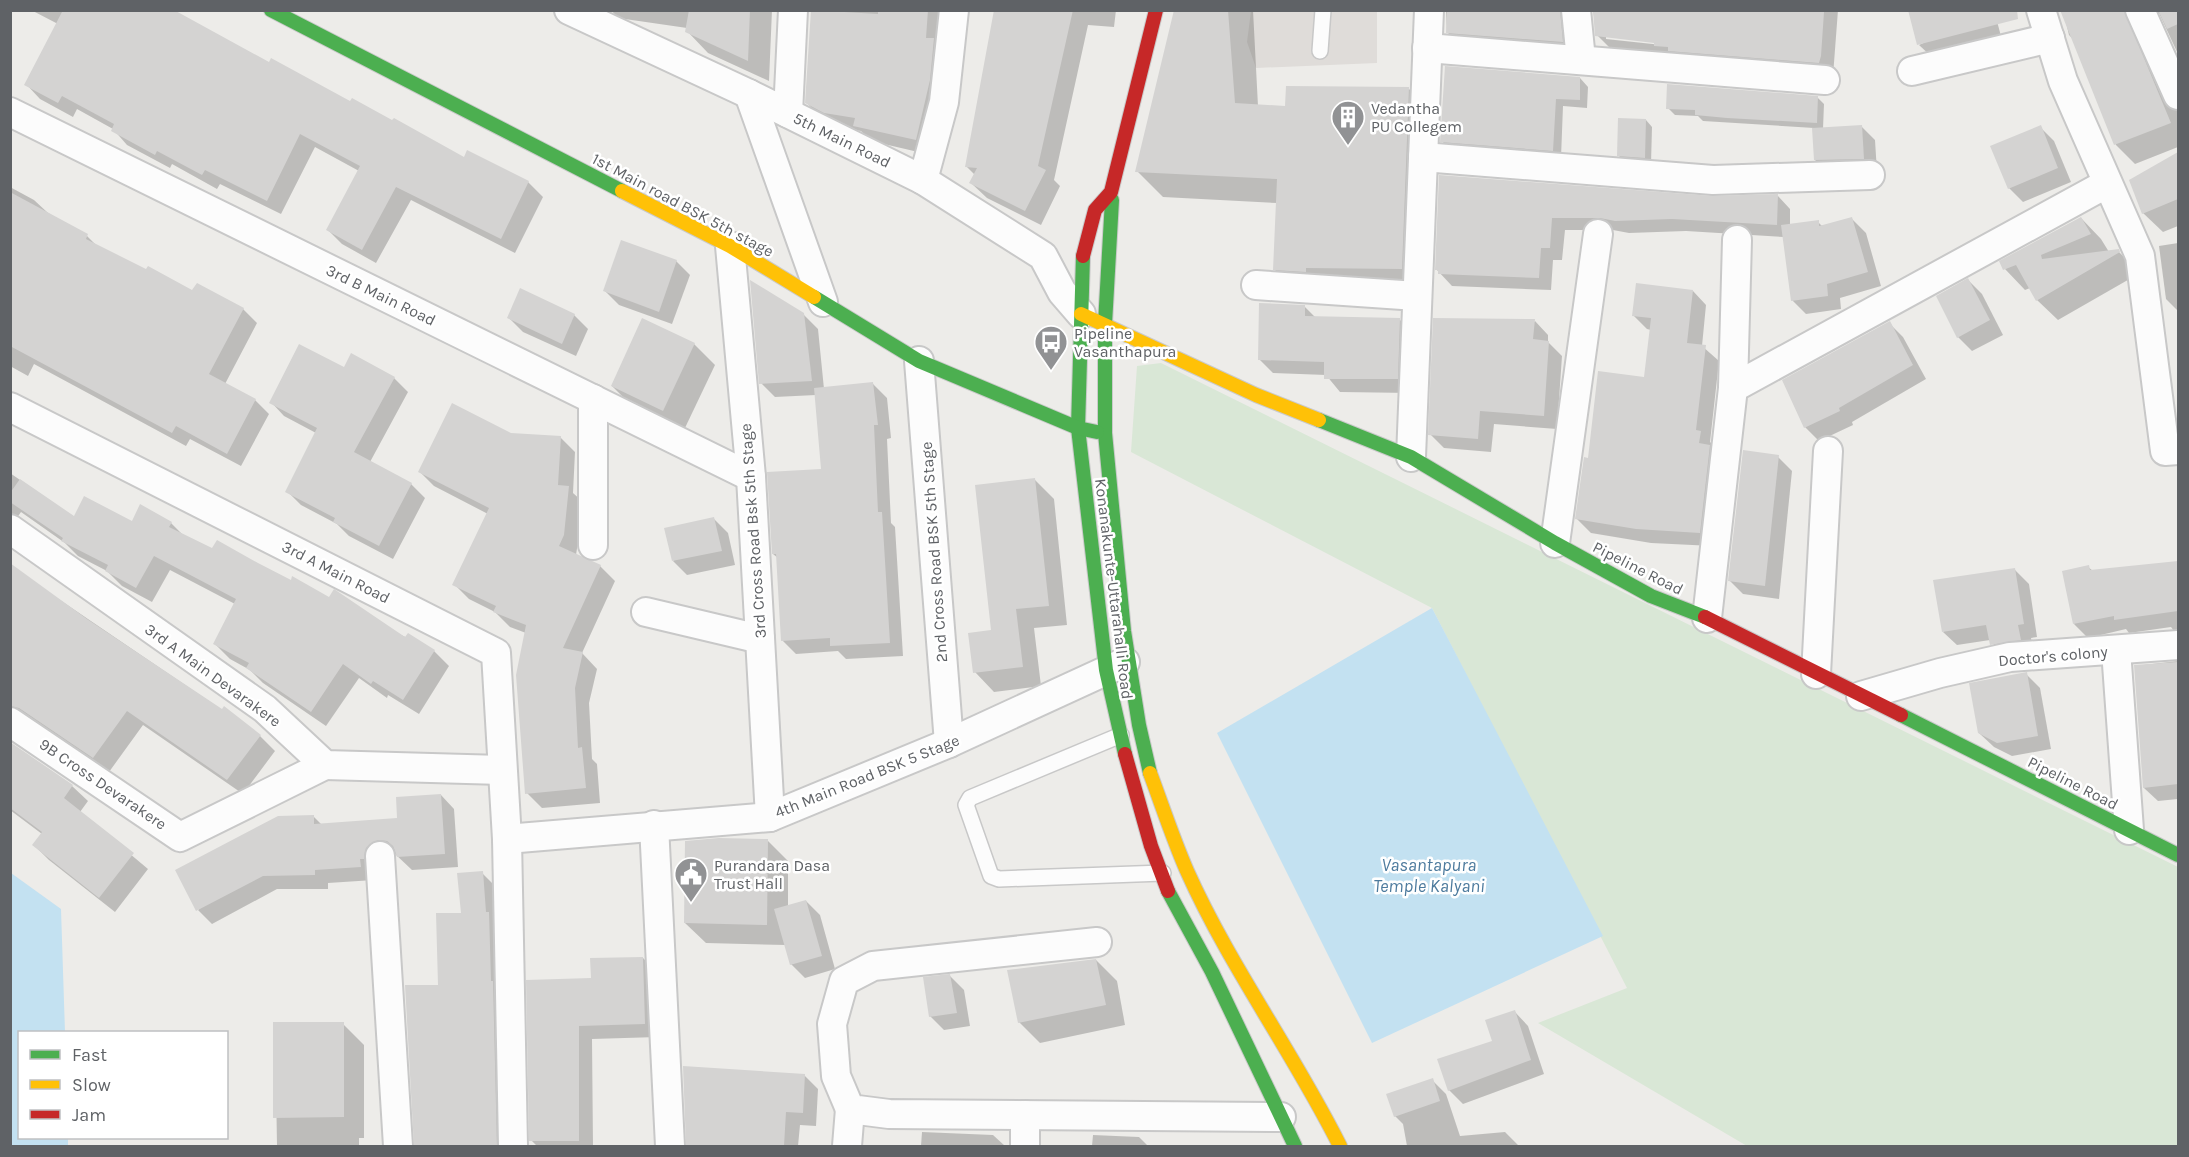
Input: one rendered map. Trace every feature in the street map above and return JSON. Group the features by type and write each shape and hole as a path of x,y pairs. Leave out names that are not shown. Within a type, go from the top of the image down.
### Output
{"main road":[{"name":"1st Main road BSK 5th stage","path":"272,10 730,246 919,361 1078,428 1105,433"},
{"name":"Konanakunte-Uttarahalli Road","path":"1156,10 1111,192 1095,210 1082,262 1093,319 1078,428 1117,666 1120,736 1161,873 1170,897 1212,972 1295,1146"},
{"path":"1111,192 1113,212 1093,319 1105,433 1117,666 1139,725 1149,769 1187,872 1264,1014 1314,1094 1340,1146"},
{"name":"Pipeline Road","path":"1093,319 1256,395 1411,457 1555,543 1651,596 1707,618 2178,855"}],"street":[{"name":"5th Main Road","path":"569,10 749,94 923,180 1043,256 1062,292 1093,319"},
{"path":"788,113 793,10"},
{"path":"923,180 944,102 954,10"},
{"path":"1411,457 1429,10"},
{"path":"1576,10 1581,60"},
{"path":"2041,10 2063,81 2106,184 2140,256 2165,451 2178,450"},
{"path":"2140,10 2178,95"},
{"path":"1912,71 2050,38"},
{"path":"1427,48 1825,80"},
{"path":"749,94 823,302"},
{"name":"3rd B Main Road","path":"10,112 751,477"},
{"path":"1423,157 1713,180 1870,175"},
{"path":"1733,388 2106,184"},
{"path":"1555,543 1598,234"},
{"path":"1707,618 1733,388 1737,240"},
{"name":"3rd Cross Road Bsk 5th Stage","path":"730,246 751,477 770,817"},
{"path":"1256,285 1417,296"},
{"name":"2nd Cross Road BSK 5th Stage","path":"919,361 949,744"},
{"path":"593,399 593,545"},
{"name":"3rd A Main Road","path":"10,407 495,654 507,839 513,1146"},
{"path":"1816,674 1828,451"},
{"name":"3rd A Main Devarakere","path":"10,529 265,709 325,765"},
{"path":"646,612 760,639"},
{"name":"Doctor's colony","path":"1861,696 1940,673 2010,657 2178,645"},
{"path":"2116,650 2129,830"},
{"name":"4th Main Road BSK 5 Stage","path":"507,839 770,817 949,744 1117,666"},
{"name":"9B Cross Devarakere","path":"10,722 180,837 325,765"},
{"path":"325,765 502,770"},
{"path":"654,825 670,1146"},
{"path":"380,856 398,1146"},
{"path":"848,1146 850,1108 836,1076 832,1024 844,981 873,966 1097,942"},
{"path":"850,1108 889,1114 1281,1117"},
{"path":"1024,1146 1025,1114"}],"lane":[{"path":"1320,51 1323,10"},
{"path":"1139,725 1120,736 970,798 966,805 991,876 999,879 1187,872"}],"shaded area":[{"path":"1251,11 1377,11 1377,63 1256,68 1247,42"}],"green space":[{"path":"1161,363 2178,867 2178,1146 1747,1146 1538,1023 1627,988 1432,608 1131,452 1137,366"}],"water":[{"name":"Vasantapura Temple Kalyani","path":"1432,608 1603,936 1372,1043 1217,733"},
{"path":"11,873 61,909 65,1031 18,1031 18,1139 68,1139 68,1146 11,1146"}],"building":[{"path":"63,10 174,10 269,62 271,58 350,101 352,98 392,120 394,118 464,157 467,150 529,181 501,239 396,187 362,250 326,230 360,166 300,134 267,201 205,170 202,175 157,151 155,155 111,131 114,124 62,96 58,103 24,85"},
{"path":"689,10 750,10 748,61 685,32"},
{"path":"811,10 878,14 878,10 928,10 926,38 934,38 930,80 916,140 853,126 855,118 824,113 805,103"},
{"path":"994,10 1073,10 1038,166 1046,170 1025,211 969,183 977,168 965,167"},
{"path":"1174,10 1228,10 1235,103 1285,106 1286,86 1409,87 1402,269 1306,268 1306,272 1273,270 1277,179 1135,172"},
{"path":"1447,10 1560,10 1563,42 1446,33"},
{"path":"1593,10 1824,12 1821,56 1819,63 1668,51 1668,47 1654,46 1654,43 1595,36"},
{"path":"1908,10 2017,10 2018,19 1917,45"},
{"path":"2060,10 2124,10 2171,123 2114,145"},
{"path":"2158,10 2178,10 2178,24 2167,29"},
{"path":"1445,66 1580,77 1580,100 1556,99 1553,151 1440,142"},
{"path":"1667,84 1818,96 1817,123 1727,118 1695,115 1695,110 1666,109"},
{"path":"1618,118 1646,119 1645,158 1617,156"},
{"path":"1862,125 1864,159 1814,160 1812,128"},
{"path":"2041,125 2058,168 2008,189 1990,146"},
{"path":"2178,152 2178,199 2142,214 2129,180"},
{"path":"1439,175 1712,196 1778,194 1777,225 1672,219 1615,221 1600,218 1552,218 1550,248 1541,248 1539,278 1438,274 1438,270 1435,270"},
{"path":"10,192 88,234 86,239 146,269 148,266 192,290 197,283 244,308 209,374 256,399 227,454 176,426 172,433 10,346"},
{"path":"1852,217 1868,272 1827,284 1828,296 1791,301 1781,225 1819,220 1819,226"},
{"path":"2081,217 2091,234 2041,255 2042,259 2119,249 2120,252 2036,301 2016,265 2003,270 1999,261"},
{"path":"621,240 677,260 659,312 603,291"},
{"path":"1968,278 1990,320 1957,338 1936,296"},
{"path":"750,280 804,313 812,381 759,384"},
{"path":"1636,283 1693,290 1687,343 1706,345 1696,430 1701,431 1699,443 1710,445 1700,533 1636,529 1575,519 1584,457 1588,458 1598,371 1644,377 1651,318 1632,316"},
{"path":"520,288 575,314 562,344 507,318"},
{"path":"1259,303 1305,305 1305,316 1400,318 1398,379 1324,379 1324,362 1258,360"},
{"path":"642,318 695,343 663,411 611,386"},
{"path":"1433,318 1535,319 1533,339 1549,341 1544,416 1480,411 1478,439 1428,435"},
{"path":"1890,321 1913,365 1839,408 1840,411 1804,428 1782,380"},
{"path":"299,344 344,367 351,353 395,377 354,452 412,483 379,546 333,522 335,518 285,492 317,428 269,403"},
{"path":"873,382 878,425 874,425 878,512 882,512 890,643 830,646 830,638 781,641 776,554 772,554 767,472 821,469 814,388"},
{"path":"452,403 511,433 561,436 558,485 569,486 564,535 559,546 601,565 563,648 583,652 575,688 578,748 582,747 586,788 525,794 516,675 526,625 493,612 496,606 452,585 489,508 418,472"},
{"path":"1743,450 1779,455 1765,586 1728,581"},
{"path":"1035,478 1049,606 1016,609 1023,667 973,673 968,633 991,630 975,485"},
{"path":"20,479 74,516 84,496 132,521 140,504 172,522 169,527 212,548 217,540 291,580 292,576 329,597 334,589 405,637 408,633 435,650 403,700 373,681 371,684 343,664 311,712 246,668 249,663 213,644 236,599 154,556 136,588 105,571 108,565 61,541 63,538 10,502 10,493"},
{"path":"714,517 722,551 672,561 664,528"},
{"path":"2178,561 2178,611 2114,620 2114,616 2073,624 2062,571 2089,565 2090,570"},
{"path":"10,563 87,619 222,709 224,706 261,735 227,780 127,711 93,758 19,708 10,706"},
{"path":"2015,568 2024,624 2018,625 2021,640 1990,645 1986,625 1942,632 1933,580"},
{"path":"2178,662 2178,784 2143,788 2134,665"},
{"path":"2027,672 2038,736 1997,743 1978,733 1969,683"},
{"path":"10,742 73,785 64,798 134,853 99,898 32,845 42,832 10,808"},
{"path":"441,794 445,854 397,857 393,846 387,841 378,840 366,848 364,859 360,859 361,867 315,870 315,875 263,876 196,911 175,870 278,816 314,815 314,824 397,818 396,797"},
{"path":"719,838 768,839 767,925 684,923 685,841"},
{"path":"483,871 486,912 489,912 491,981 493,981 497,1146 414,1146 405,985 438,985 436,913 461,913 457,873"},
{"path":"806,900 822,956 790,965 774,909"},
{"path":"643,957 645,1024 579,1026 579,1141 529,1141 526,980 591,978 590,958"},
{"path":"1096,959 1106,1005 1018,1023 1007,970"},
{"path":"950,974 957,1013 929,1017 923,977"},
{"path":"1515,1010 1531,1060 1448,1091 1437,1059 1492,1041 1485,1020"},
{"path":"273,1022 344,1022 344,1117 273,1118"},
{"path":"683,1066 805,1074 803,1113 786,1112 784,1146 686,1146"},
{"path":"1433,1078 1440,1101 1394,1117 1386,1094"}],"traffic: fast":[{"path":"271,10 622,191"},
{"path":"1112,200 1105,324 1105,433 1124,631 1139,725 1150,773"},
{"path":"1083,256 1078,428 1106,670 1125,754"},
{"path":"814,297 919,361 1078,428 1097,432"},
{"path":"1319,420 1411,457 1555,543 1651,596 1705,617"},
{"path":"1901,715 2178,855"},
{"path":"1168,891 1212,972 1295,1146"}],"traffic: slow":[{"path":"622,191 730,246 814,297"},
{"path":"1081,314 1256,395 1319,420"},
{"path":"1150,773 1182,859 1204,907 1340,1146"}],"traffic: jam":[{"path":"1083,256 1095,210 1111,192 1156,10"},
{"path":"1705,617 1901,715"},
{"path":"1125,754 1151,846 1168,891"}],"place":[{"name":"Vedantha PU Collegem","path":"1348,146"},
{"name":"Pipeline Vasanthapura","path":"1051,371"},
{"name":"Purandara Dasa Trust Hall","path":"691,903"}]}
